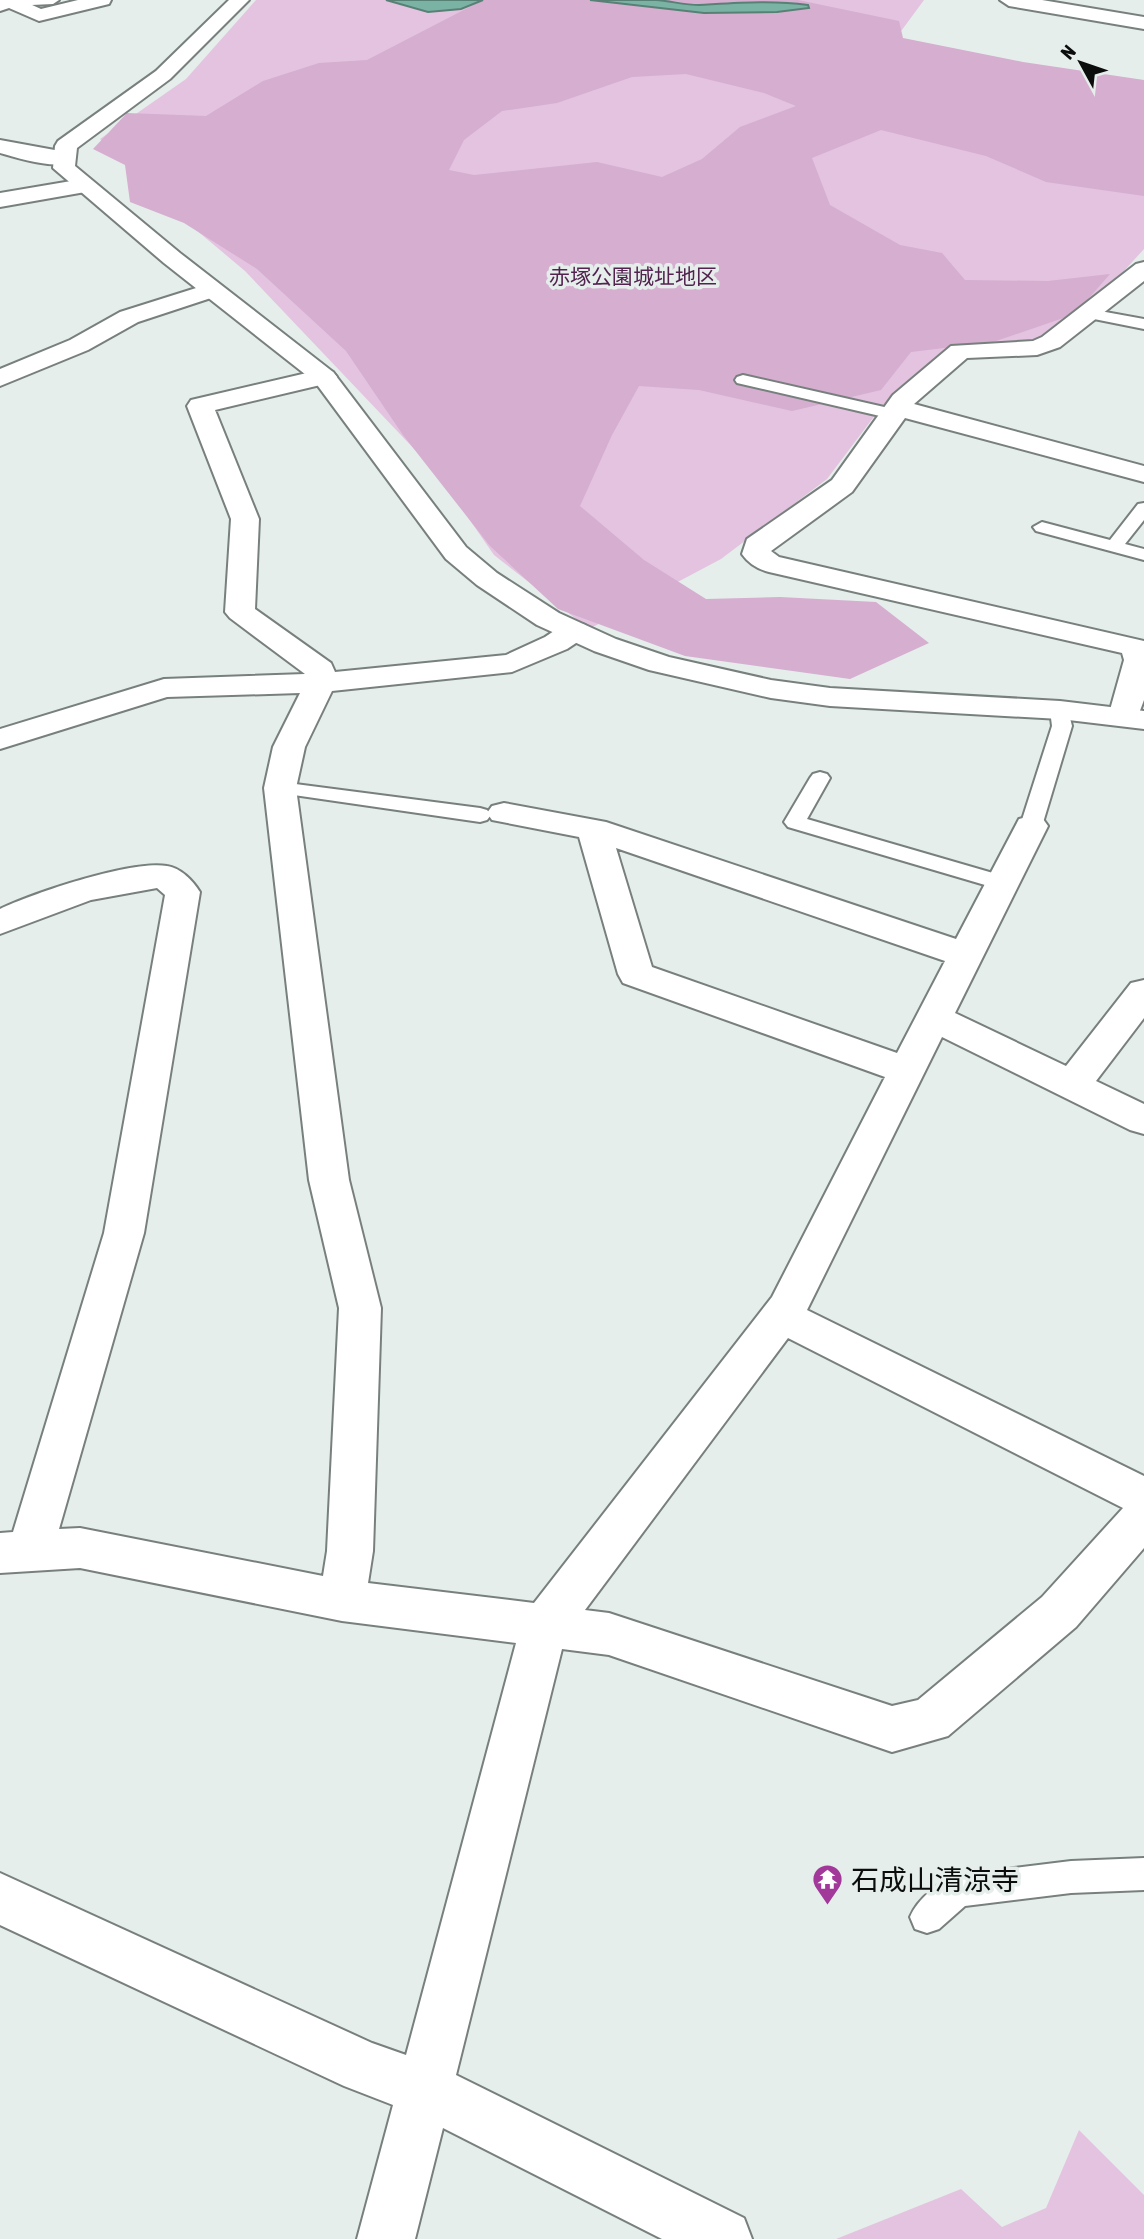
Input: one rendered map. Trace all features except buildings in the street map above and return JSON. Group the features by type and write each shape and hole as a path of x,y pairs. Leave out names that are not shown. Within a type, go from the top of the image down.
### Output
{"street":[{"path":"5,4 39,15 102,0"},
{"path":"240,0 163,75 66,146 64,168 212,290 324,377 457,553 487,579 548,619 660,664 771,689 830,697 1060,710 1134,718 1139,660 1136,648 769,563 756,554 757,545 842,486 902,400 960,351 1037,348 1051,342 1144,269"},
{"path":"1009,0 1144,23"},
{"path":"0,146 25,153 63,158"},
{"path":"0,200 83,186"},
{"path":"0,379 79,345 129,317 212,290"},
{"path":"324,377 200,405 245,519 240,612 320,669 320,682 289,747 280,788 329,1180 360,1307 350,1551 342,1600"},
{"path":"896,411 1144,474"},
{"path":"0,739 164,688 320,682 512,663 556,643 573,631"},
{"path":"492,814 594,829 965,955"},
{"path":"386,2239 544,1627 787,1308 1031,826"},
{"path":"594,829 636,974 907,1071"},
{"path":"0,923 40,903 119,881 165,876 183,892 124,1233 15,1552 80,1548 342,1600 609,1634 892,1729 931,1720 981,1679 1059,1612 1144,1516"},
{"path":"1072,1085 1144,992"},
{"path":"934,1018 1144,1120"},
{"path":"780,1316 1144,1497"},
{"path":"0,1898 363,2067 426,2090 723,2239"}],"lane":[{"path":"5,4 53,0"},
{"path":"1089,314 1144,324"},
{"path":"743,380 896,411"},
{"path":"1114,547 1144,508"},
{"path":"1042,527 1144,555"},
{"path":"1031,826 1062,726 1060,710"},
{"path":"820,778 795,822 1002,884"},
{"path":"280,788 492,814"},
{"path":"927,1917 957,1891 1071,1877 1144,1874"}],"green space":[{"name":"赤塚公園城址地区","path":"256,0 924,0 896,38 1144,88 1144,249 1123,272 1066,319 1032,342 985,342 953,348 882,406 827,479 721,559 589,629 494,555 438,474 245,271 170,208 100,139 186,79"},
{"name":"赤塚公園城址地区","path":"483,0 798,0 899,21 903,38 1023,62 1144,80 1144,196 1046,182 986,156 881,130 812,158 830,205 900,245 942,253 965,280 1048,281 1110,274 1075,314 993,342 911,352 881,390 792,411 699,390 639,386 612,435 580,506 644,560 706,599 780,597 876,602 929,643 850,679 685,656 558,609 490,546 403,435 346,351 257,269 184,223 130,202 125,165 93,149 127,113 206,116 263,81 319,63 367,60","holes":["686,74 764,93 796,106 740,127 702,159 662,177 597,162 474,175 449,170 464,140 502,111 557,103 632,77"]},
{"path":"1079,2130 1144,2195 1144,2239 836,2239 961,2189 1002,2227 1046,2208"}],"shaded area":[{"path":"386,0 483,0 461,9 428,12"},
{"path":"590,0 656,0 699,5 754,2 808,5 809,8 777,12 704,13"}],"place":[{"name":"石成山清涼寺","path":"828,1907"}]}
